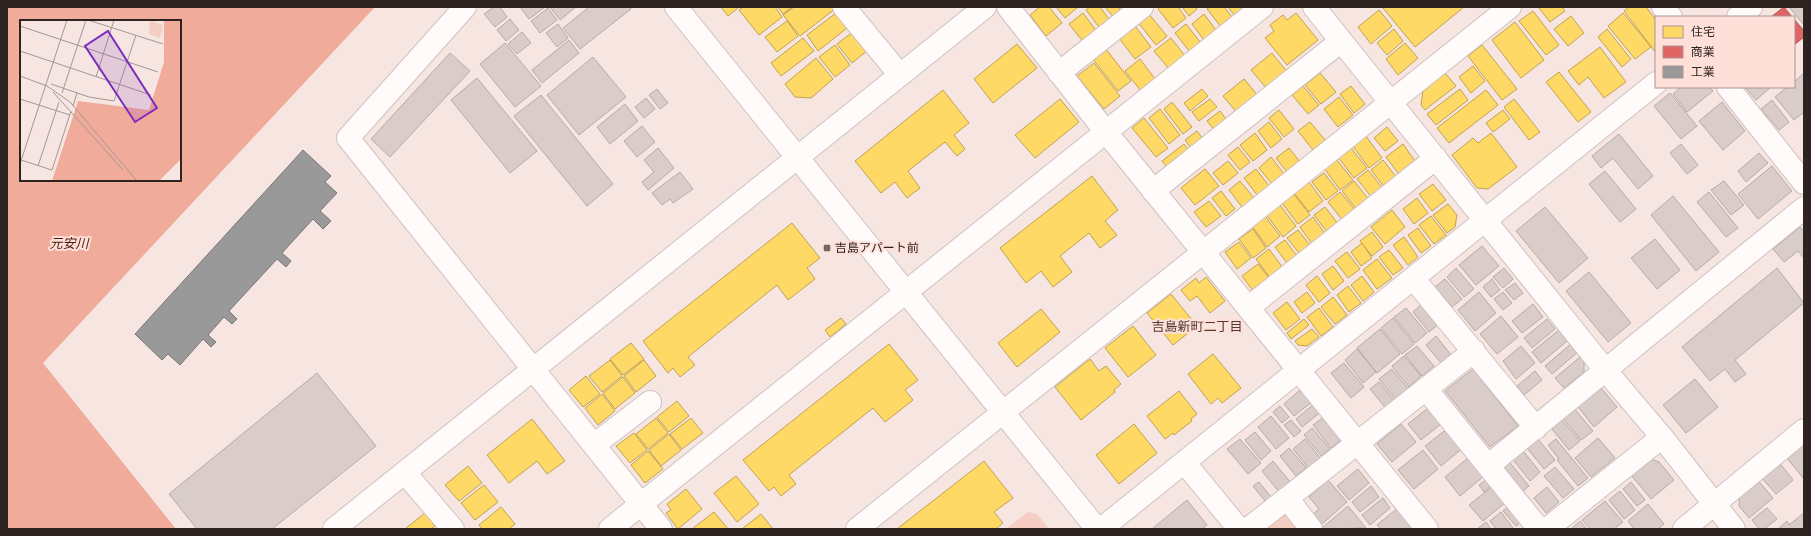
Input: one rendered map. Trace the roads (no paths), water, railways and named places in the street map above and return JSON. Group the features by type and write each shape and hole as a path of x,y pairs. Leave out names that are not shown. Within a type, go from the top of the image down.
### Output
{"street":[{"path":"465,7 348,138 661,529"},
{"path":"844,7 900,75"},
{"path":"334,529 799,158 985,7"},
{"path":"1008,7 1153,191 1427,529"},
{"path":"1059,73 1142,7"},
{"path":"610,529 1262,7"},
{"path":"1314,7 1606,371 1662,437 1734,529"},
{"path":"857,529 1510,7"},
{"path":"1663,7 1670,16"},
{"path":"1739,16 1751,7"},
{"path":"680,8 1097,529"},
{"path":"1153,191 1341,41"},
{"path":"1101,529 1655,84"},
{"path":"1729,88 1804,184"},
{"path":"1248,308 1436,158"},
{"path":"1488,466 1804,208"},
{"path":"1413,278 1536,428"},
{"path":"1248,529 1474,352"},
{"path":"1426,389 1539,529"},
{"path":"594,445 650,402"},
{"path":"1684,529 1804,430"},
{"path":"1547,529 1662,437"},
{"path":"1184,462 1239,529"},
{"path":"405,472 453,529"},
{"path":"1287,498 1312,529"}],"water":[{"name":"元安川","path":"7,7 375,7 43,363 176,529 7,529"}],"place":[{"name":"吉島アパート前","path":"827,248"}],"district":[{"name":"吉島新町二丁目","path":"1197,326"}]}
